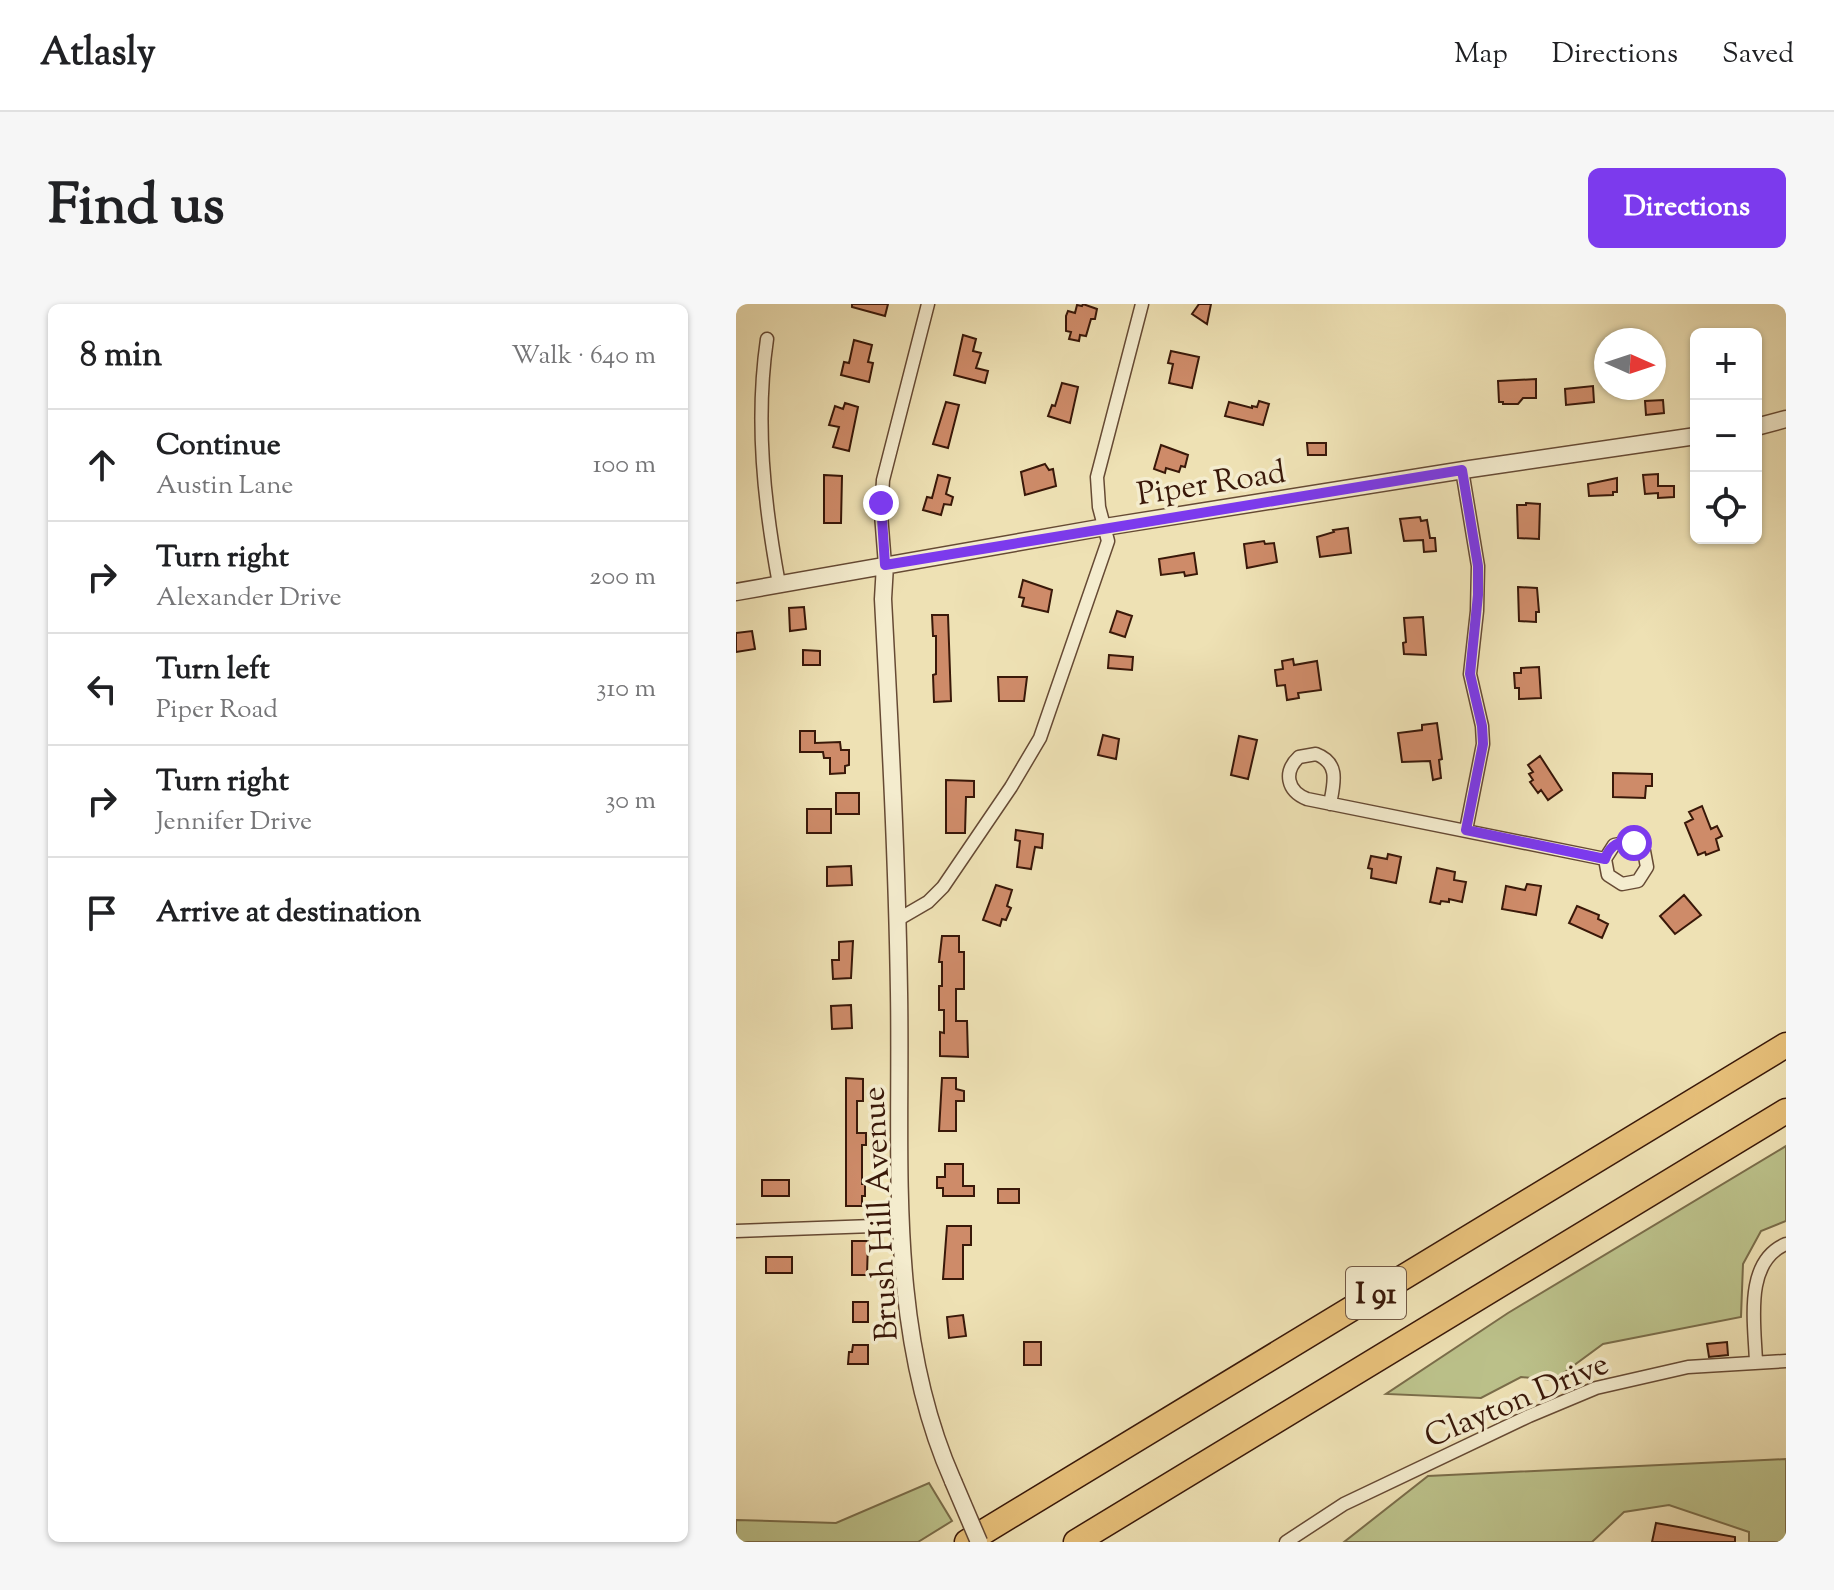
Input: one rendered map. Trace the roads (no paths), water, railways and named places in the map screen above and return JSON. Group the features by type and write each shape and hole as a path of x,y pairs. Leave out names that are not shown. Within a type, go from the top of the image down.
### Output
{"highway":[{"name":"I 91","path":"967,1542 1786,1045"},
{"name":"I 91","path":"1076,1542 1786,1111"}],"street":[{"path":"885,565 881,514 883,480 928,304"},
{"path":"897,920 928,902 943,887 1011,787 1040,738 1108,541 1099,507 1097,477 1142,304"},
{"path":"767,339 761,383 763,461 766,507 779,584"},
{"path":"1762,425 1786,419"},
{"name":"Piper Road","path":"736,592 1105,527 1690,437"},
{"path":"1462,470 1478,566 1478,603 1470,674 1483,744 1466,830"},
{"name":"Brush Hill Avenue","path":"885,565 883,599 897,920 901,1225 908,1321 929,1422 979,1542"},
{"path":"1330,804 1334,777 1331,764 1316,754 1299,757 1289,772 1289,781 1292,789 1302,798 1330,804 1466,830 1605,859"},
{"path":"736,1231 901,1225"},
{"path":"1756,1363 1754,1304 1758,1276 1772,1251 1786,1244"},
{"name":"Clayton Drive","path":"1286,1542 1344,1504 1585,1392 1671,1370 1786,1361"}]}
